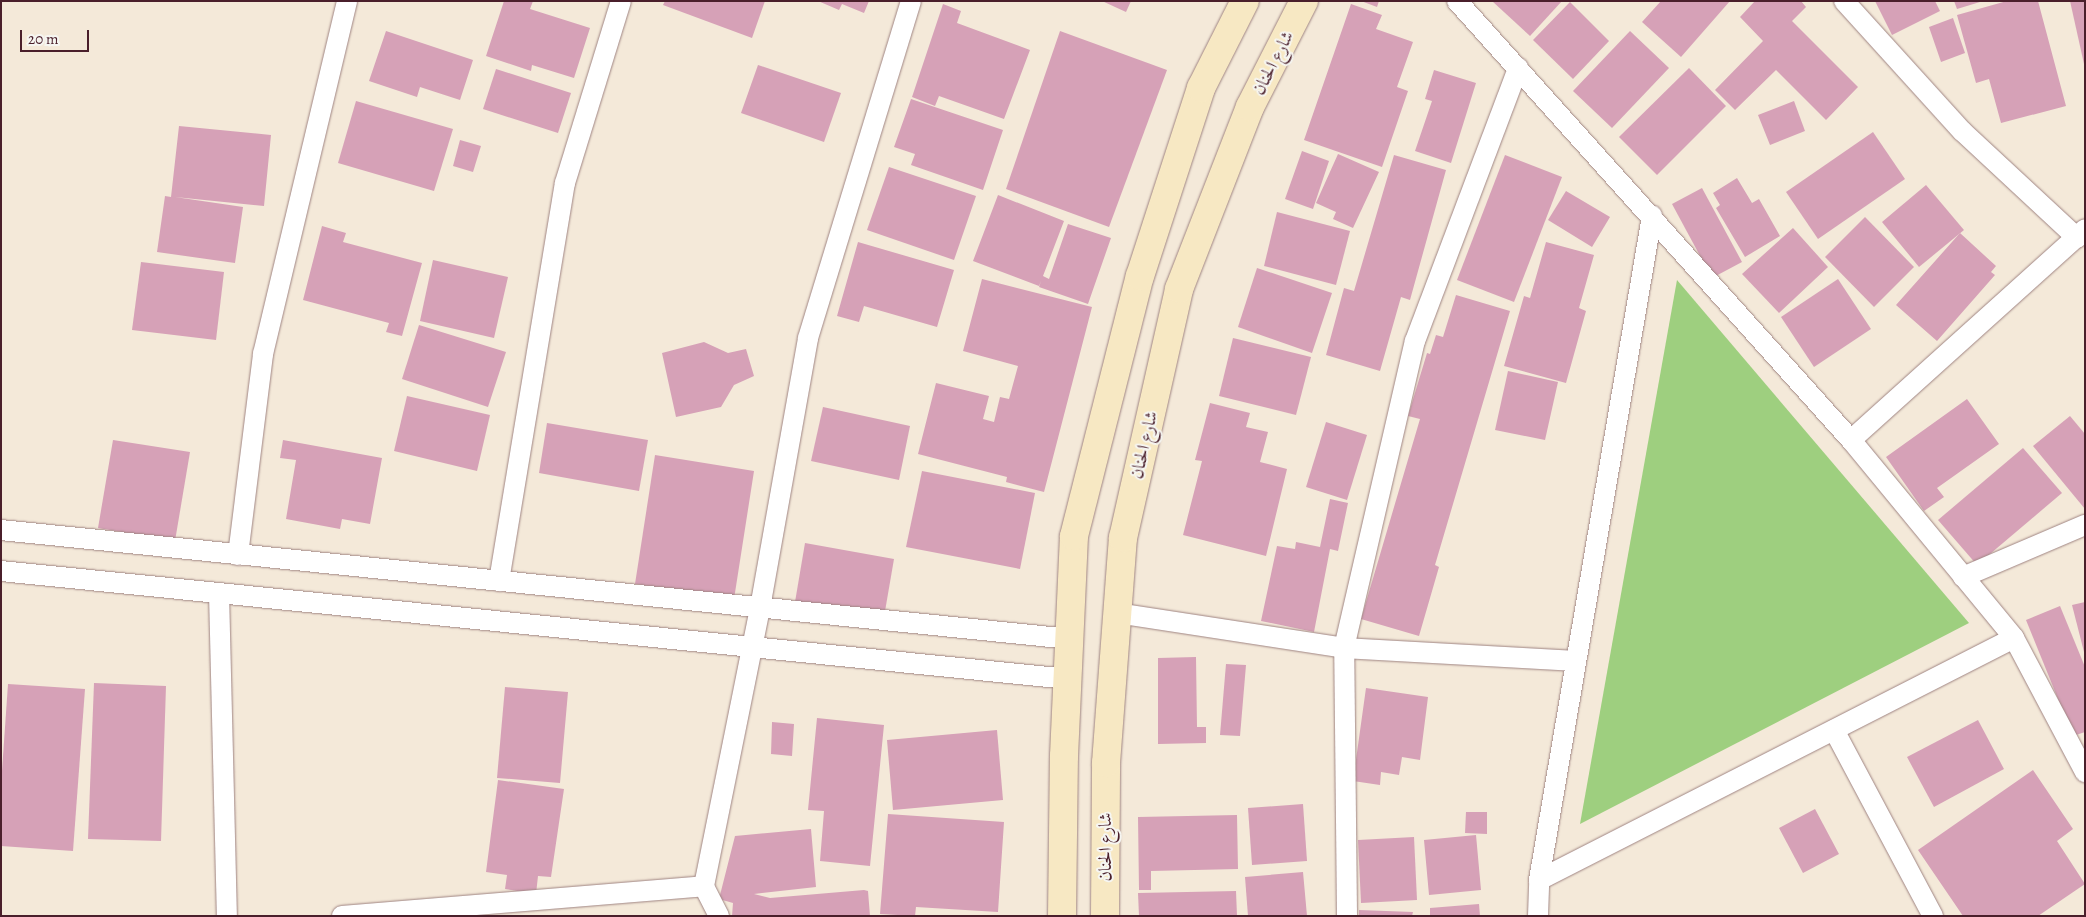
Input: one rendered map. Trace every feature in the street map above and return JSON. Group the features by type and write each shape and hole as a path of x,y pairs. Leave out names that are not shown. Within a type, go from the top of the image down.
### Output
{"main road":[{"path":"1062,916 1074,536 1140,276 1201,88 1245,1"},
{"name":"شارع الحنان","path":"1105,916 1106,763 1122,538 1179,289 1250,107 1304,1"}],"street":[{"path":"238,555 263,354 348,1"},
{"path":"498,581 565,183 621,1"},
{"path":"719,916 704,886 760,608 808,338 911,1"},
{"path":"1457,1 1652,216 1851,440 2014,638 2085,772"},
{"path":"1844,1 1962,131 2081,234 1851,440"},
{"path":"1347,916 1344,648 1415,341 1518,68"},
{"path":"1538,916 1539,880 1652,216"},
{"path":"1963,577 2085,525"},
{"path":"1,530 1070,639"},
{"path":"1,571 1068,679"},
{"path":"219,593 227,916"},
{"path":"1116,614 1344,648 1576,661"},
{"path":"1539,880 2014,638"},
{"path":"1834,730 1933,916"},
{"path":"342,916 499,910 704,886"}],"green space":[{"path":"1677,280 1969,623 1580,824"}],"building":[{"path":"504,1 533,1 530,9 590,28 574,78 532,65 531,71 486,56"},
{"path":"665,1 765,1 752,38 663,5"},
{"path":"818,1 869,1 864,13 842,4 839,10"},
{"path":"1102,1 1131,1 1126,12"},
{"path":"1361,1 1379,1 1377,7"},
{"path":"1492,1 1562,1 1530,36"},
{"path":"1661,1 1730,1 1681,57 1642,22"},
{"path":"1755,1 1801,1 1806,7 1792,21 1858,87 1826,120 1776,70 1735,110 1715,90 1763,41 1740,17"},
{"path":"1875,1 1935,1 1940,11 1892,35"},
{"path":"1954,1 1980,1 1980,2 1957,9"},
{"path":"2007,1 2038,1 2066,106 2001,123 1989,79 1976,83 1957,15"},
{"path":"2070,1 2085,1 2085,64 2084,64"},
{"path":"1570,2 1609,41 1573,79 1533,40"},
{"path":"943,4 961,11 957,23 1030,50 1004,119 939,96 935,106 912,97"},
{"path":"1351,4 1382,15 1376,29 1413,42 1397,87 1408,91 1382,167 1304,140"},
{"path":"1953,18 1965,53 1941,62 1929,27"},
{"path":"386,31 473,60 460,100 420,87 417,97 369,81"},
{"path":"1060,31 1167,70 1109,227 1006,189"},
{"path":"1630,31 1669,68 1612,128 1573,91"},
{"path":"758,65 841,93 824,142 741,113"},
{"path":"1689,68 1726,106 1657,175 1619,137"},
{"path":"496,69 571,93 558,133 483,109"},
{"path":"1434,70 1476,83 1451,163 1415,151 1432,101 1425,99"},
{"path":"911,99 1003,130 983,190 911,165 915,154 894,147"},
{"path":"356,101 453,129 434,191 338,163"},
{"path":"1794,101 1805,131 1770,145 1758,115"},
{"path":"179,126 271,135 264,206 175,197 243,207 235,263 157,252 165,196 171,197"},
{"path":"1873,132 1905,179 1818,239 1786,192"},
{"path":"460,140 481,146 473,172 453,166"},
{"path":"1302,151 1329,161 1313,209 1285,199"},
{"path":"1338,154 1379,172 1353,228 1333,219 1336,212 1316,203"},
{"path":"1394,155 1446,170 1410,300 1401,297 1380,371 1326,355 1344,288 1354,291"},
{"path":"1505,155 1562,177 1514,302 1457,280"},
{"path":"889,167 976,196 954,260 867,230"},
{"path":"1737,178 1752,203 1759,199 1780,236 1745,257 1716,208 1720,205 1713,193"},
{"path":"1926,185 1964,230 1919,267 1882,222"},
{"path":"1702,188 1742,262 1712,278 1672,204"},
{"path":"1566,191 1610,217 1592,247 1548,220"},
{"path":"998,195 1064,221 1043,276 1049,279 1068,224 1111,238 1088,304 1039,287 1041,281 1039,286 973,261"},
{"path":"1277,212 1350,231 1336,285 1264,266"},
{"path":"1865,217 1914,267 1874,307 1825,257"},
{"path":"322,226 346,233 343,242 422,263 402,336 386,332 389,323 303,300"},
{"path":"1793,228 1828,267 1779,313 1742,274"},
{"path":"1960,233 1996,266 1991,272 1995,275 1937,341 1896,305"},
{"path":"858,242 954,270 937,327 864,306 859,322 837,316"},
{"path":"1546,242 1594,255 1579,308 1586,311 1566,383 1504,366 1524,296 1530,298"},
{"path":"433,260 508,277 494,338 420,321"},
{"path":"141,262 224,272 216,340 132,330"},
{"path":"1257,268 1332,293 1312,353 1238,327"},
{"path":"982,279 1092,307 1044,492 1006,482 1007,477 918,454 936,383 989,396 983,419 994,422 1000,397 1009,399 1018,366 963,351"},
{"path":"1838,279 1871,329 1814,367 1781,317"},
{"path":"1456,295 1510,311 1435,565 1439,567 1419,636 1361,619 1420,419 1408,416 1427,353 1430,354 1436,335 1443,337"},
{"path":"419,325 506,352 488,407 402,379"},
{"path":"1233,338 1311,357 1296,415 1219,396"},
{"path":"704,342 728,353 746,349 754,376 734,385 721,407 676,417 662,353"},
{"path":"1508,371 1558,382 1545,440 1495,430"},
{"path":"407,396 490,415 477,471 394,451"},
{"path":"1967,399 1999,444 1937,488 1944,497 1924,511 1886,457"},
{"path":"1210,403 1250,413 1246,427 1268,432 1260,462 1287,469 1266,556 1183,535 1202,461 1195,460"},
{"path":"823,407 910,426 899,480 811,461"},
{"path":"2070,416 2085,434 2085,509 2033,446"},
{"path":"1326,422 1367,435 1347,500 1306,487"},
{"path":"547,423 648,440 639,491 539,473"},
{"path":"113,440 190,452 175,541 98,528"},
{"path":"283,440 382,458 370,524 342,519 340,529 286,519 296,460 280,458"},
{"path":"2023,448 2062,493 1977,565 1938,520"},
{"path":"655,455 754,471 734,599 635,584"},
{"path":"922,471 1035,493 1020,569 906,547"},
{"path":"1330,499 1348,503 1338,551 1330,549 1314,632 1261,621 1277,546 1295,549 1296,542 1320,547"},
{"path":"805,543 894,559 884,617 795,602"},
{"path":"2085,602 2085,652 2084,652 2072,605"},
{"path":"2060,606 2085,667 2085,732 2073,736 2026,620"},
{"path":"1196,657 1197,727 1206,727 1206,743 1158,744 1158,658"},
{"path":"1226,664 1246,665 1240,736 1220,735"},
{"path":"94,683 166,686 161,841 88,839"},
{"path":"8,684 85,689 73,851 1,846 1,785"},
{"path":"505,687 568,692 560,783 497,778"},
{"path":"1366,688 1428,697 1420,760 1402,757 1399,775 1381,772 1380,785 1353,781"},
{"path":"817,718 884,725 870,866 820,861 824,811 808,810"},
{"path":"1978,720 2004,769 1934,807 1907,757"},
{"path":"772,722 794,724 792,756 771,754"},
{"path":"997,730 1003,800 893,810 887,740"},
{"path":"2033,770 2073,829 2057,841 2085,884 2038,916 1963,916 1918,850"},
{"path":"498,780 564,789 551,877 538,876 536,894 505,889 507,875 486,872"},
{"path":"1303,804 1307,861 1252,865 1248,808"},
{"path":"1815,809 1839,854 1803,873 1779,828"},
{"path":"1466,812 1487,812 1487,834 1465,833"},
{"path":"888,814 1004,822 998,912 916,907 915,916 880,914"},
{"path":"1237,815 1238,869 1151,871 1151,890 1139,890 1138,817"},
{"path":"811,829 816,887 754,894 770,898 864,890 868,891 870,916 732,916 733,903 719,899 735,836"},
{"path":"1476,835 1481,890 1429,895 1424,840"},
{"path":"1414,837 1417,900 1361,903 1358,840"},
{"path":"1303,872 1307,916 1248,916 1245,877"},
{"path":"1236,891 1237,916 1139,916 1138,893"},
{"path":"1479,904 1480,916 1430,916 1430,908"},
{"path":"1359,910 1413,912 1412,916 1359,916"}]}
